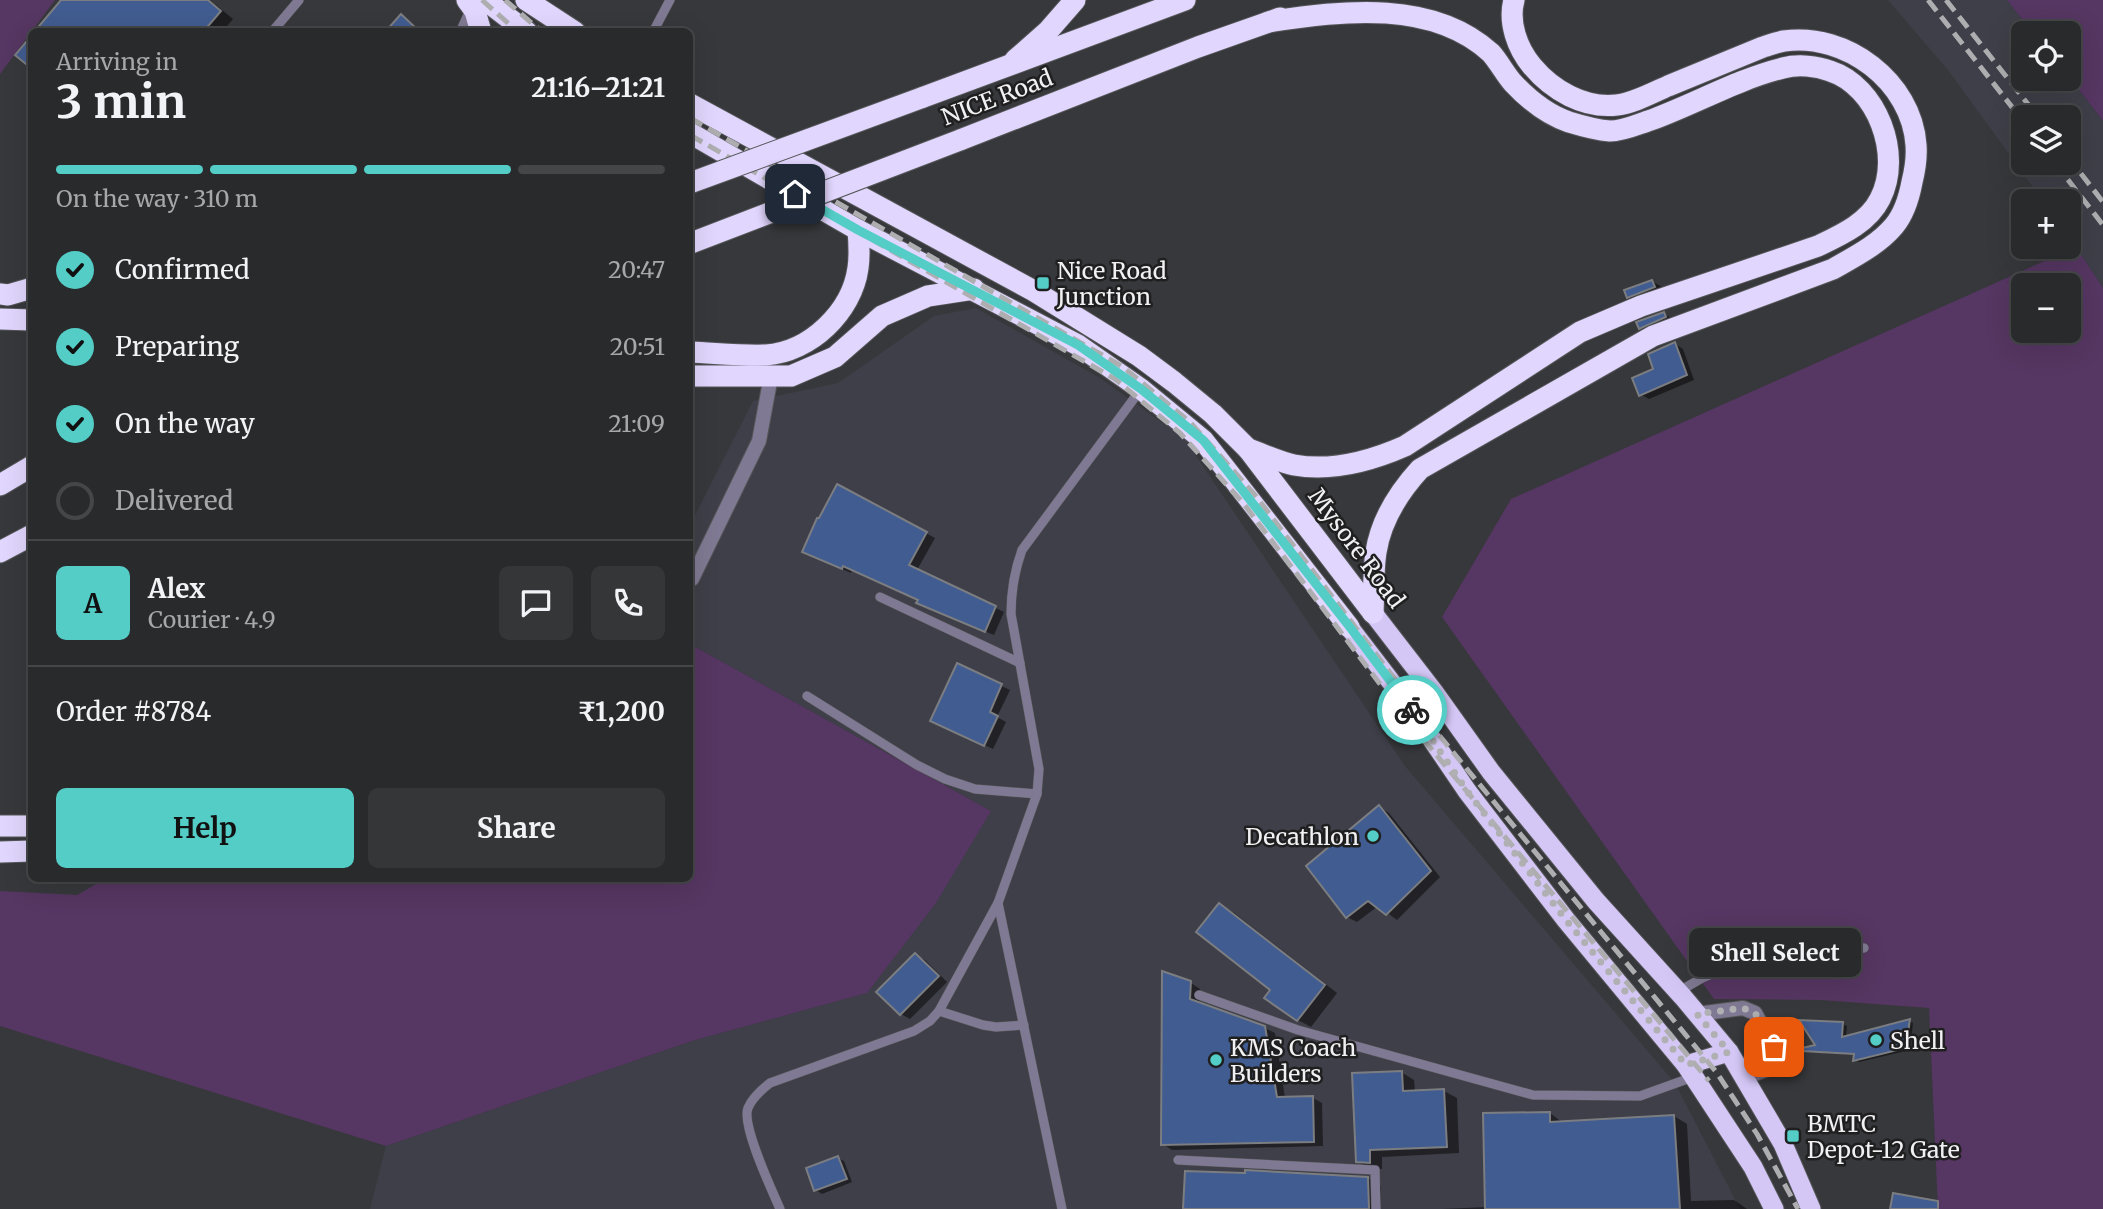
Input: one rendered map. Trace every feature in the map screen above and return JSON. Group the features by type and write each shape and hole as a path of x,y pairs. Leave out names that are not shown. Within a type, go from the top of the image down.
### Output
{"highway":[{"path":"526,0 569,28"},
{"path":"1005,68 1048,31 1074,0"},
{"name":"NICE Road","path":"693,182 1185,0"},
{"name":"NICE Road","path":"693,243 1324,0"},
{"path":"1373,613 1376,551 1382,532 1395,502 1420,468 1653,336 1833,268 1855,257 1877,243 1894,226 1905,210 1911,190 1916,164 1916,142 1910,118 1889,82 1877,70 1846,50 1812,42 1783,41 1619,105 1603,105 1566,95 1538,73 1517,41 1512,20 1514,0"},
{"path":"480,28 475,2 520,28"},
{"path":"1248,449 1294,465 1351,464 1377,458 1405,446 1580,332 1641,306 1818,246 1845,233 1866,217 1880,199 1887,180 1888,153 1884,129 1874,107 1857,88 1833,71 1813,66 1786,67 1658,117 1612,131 1588,128 1562,119 1536,104 1512,82 1491,52 1474,36 1454,22 1428,12 1373,7 1268,22"},
{"name":"Mysore Road","path":"693,106 1034,291 1174,382 1213,414 1248,449 1434,692 1491,772 1596,901 1729,1052 1783,1144 1811,1209"},
{"path":"693,135 858,230 1078,345 1141,389 1203,440 1408,704 1467,791 1557,909 1690,1071 1753,1167 1774,1209"},
{"path":"693,352 766,355 800,346 820,333 837,315 850,295 858,270 858,230"},
{"path":"0,294 8,295 28,289"},
{"path":"693,376 791,376 835,358 882,316 928,296 974,289"},
{"path":"0,319 28,320"},
{"path":"0,485 28,468"},
{"path":"0,552 28,537"},
{"path":"0,826 28,826"},
{"path":"0,852 28,851"},
{"path":"1690,1071 1729,1052"}],"street":[{"path":"693,577 759,441 771,376"},
{"path":"1697,1014 1743,1008 1755,1013 1774,1047 1775,1059 1772,1068 1744,1079"}],"lane":[{"path":"275,28 299,0"},
{"path":"655,28 670,0"},
{"path":"462,28 475,2"},
{"path":"780,1209 747,1128 747,1110 757,1094 770,1083 914,1031 930,1021 939,1010 998,903 1037,794 1039,769 1011,614 1011,592 1022,550 1141,389"},
{"path":"880,597 1020,663"},
{"path":"807,696 945,779 975,789 1037,794"},
{"path":"998,903 1062,1209"},
{"path":"1678,992 1702,978 1730,967 1770,959 1864,948"},
{"path":"1199,995 1298,1030 1533,1095 1640,1096 1690,1071"},
{"path":"939,1010 983,1025 1024,1025"},
{"path":"1178,1160 1376,1170 1376,1209"}],"shaded area":[{"path":"0,0 55,0 34,28 28,28 28,36 0,74"},
{"path":"1888,0 2007,0 2024,21 2011,21 2011,91 2080,91 2103,121 2103,288 2081,255 2081,189 2034,189 2024,175 2081,175 2081,105 2011,105 2011,157 1948,70"},
{"path":"2007,0 2103,0 2103,121 2080,91 2081,21 2024,21"},
{"path":"2081,255 2103,288 2103,1209 1938,1209 1929,1008 1821,1000 1714,999 1442,617 1511,499 2011,276 2011,343 2081,343 2081,273 2018,273 2049,259 2081,259"},
{"path":"976,308 1100,378 1184,438 1405,766 1675,1083 1740,1209 370,1209 386,1146 692,1041 867,993 991,811 693,646 693,519 753,401 838,383 934,316"},
{"path":"693,646 991,811 936,903 867,993 692,1041 386,1146 0,1026 0,891 77,895 100,882 693,882"}],"building":[{"path":"61,0 208,0 221,11 206,28 37,28"},
{"path":"401,14 416,28 389,28"},
{"path":"28,40 28,66 15,55"},
{"path":"1652,280 1655,287 1627,298 1624,290"},
{"path":"1664,312 1666,317 1639,329 1636,322"},
{"path":"1675,342 1687,375 1639,396 1632,378 1653,369 1648,354"},
{"path":"837,484 927,532 909,565 996,606 985,632 916,603 918,600 843,566 842,569 802,552 817,518"},
{"path":"957,663 1002,684 990,712 998,716 984,746 930,721"},
{"name":"Decathlon","path":"1379,805 1431,871 1386,915 1368,901 1346,918 1306,866"},
{"path":"1219,903 1325,985 1297,1021 1264,998 1270,990 1196,932"},
{"path":"915,953 939,976 900,1015 876,992"},
{"name":"KMS Coach Builders","path":"1162,971 1191,981 1190,999 1265,1026 1277,1097 1313,1096 1314,1142 1161,1145"},
{"path":"1910,1019 1906,1048 1853,1061 1854,1054 1802,1051 1802,1048 1815,1045 1799,1020 1843,1022 1842,1037"},
{"path":"1402,1071 1403,1091 1444,1089 1447,1147 1370,1150 1370,1163 1356,1162 1352,1073"},
{"path":"1550,1112 1550,1122 1674,1115 1680,1209 1485,1209 1483,1113"},
{"path":"838,1156 847,1179 814,1191 806,1168"},
{"path":"1245,1170 1368,1177 1369,1209 1183,1209 1185,1171 1245,1173"},
{"path":"1893,1193 1938,1201 1938,1209 1890,1209"}],"railway":[{"path":"482,0 514,28"},
{"path":"505,0 538,28"},
{"path":"1928,0 2011,106"},
{"path":"1946,0 2029,105"},
{"path":"693,120 1123,367 1190,422 1255,495 1420,712 1717,1073 1757,1134 1798,1209"},
{"path":"693,137 1115,379 1180,433 1244,504 1408,721 1709,1081"},
{"path":"2081,174 2103,202"},
{"path":"2064,175 2103,225"}],"way so far":[{"path":"1412,710 1467,791 1566,920 1686,1065 1729,1052 1697,1014 1743,1008 1755,1013 1774,1047"}],"place":[{"name":"Nice Road Junction","path":"1043,283"},
{"name":"Decathlon","path":"1373,836"},
{"name":"Shell","path":"1876,1040"},
{"name":"Shell Select","path":"1774,1047"},
{"name":"KMS Coach Builders","path":"1216,1060"},
{"name":"BMTC Depot-12 Gate","path":"1793,1136"}],"route":[{"path":"795,194 858,230 1078,345 1141,389 1203,440 1412,710"}]}
